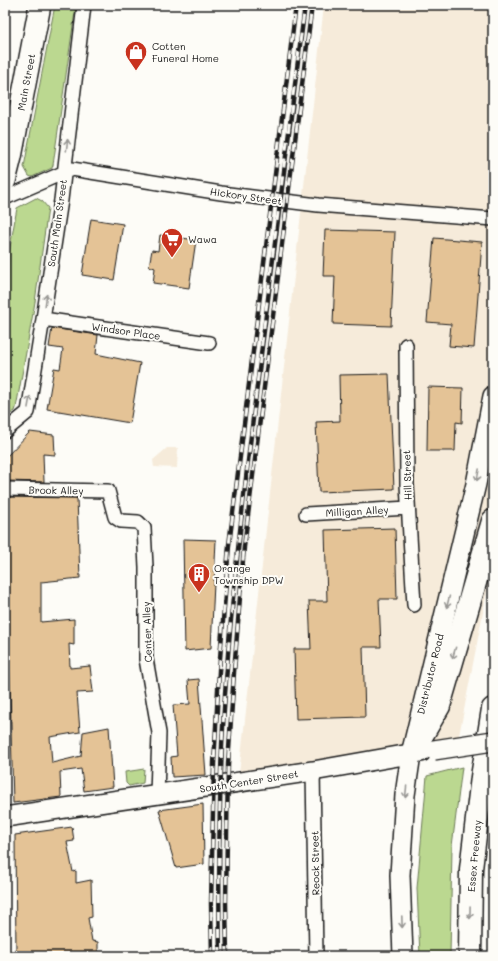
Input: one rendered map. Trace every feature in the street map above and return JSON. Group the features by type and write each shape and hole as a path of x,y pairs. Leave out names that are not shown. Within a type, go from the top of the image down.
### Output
{"highway":[{"path":"411,754 439,706 493,521"},
{"name":"Essex Freeway","path":"470,956 471,869 482,777 493,709"}],"main road":[{"name":"Main Street","path":"5,182 40,5"},
{"name":"Distributor Road","path":"403,956 400,874 405,795 411,754 476,484 493,396"},
{"name":"South Center Street","path":"5,817 313,771 493,741"}],"street":[{"name":"South Main Street","path":"5,431 28,412 64,172 84,5"},
{"name":"Hickory Street","path":"5,198 72,169 221,193 318,205 493,219"},
{"name":"Windsor Place","path":"43,319 209,343"},
{"name":"Hill Street","path":"406,345 407,484 414,605"},
{"name":"Brook Alley","path":"5,489 108,491"},
{"name":"Center Alley","path":"108,491 115,517 121,521 138,522 144,528 146,567 146,659 159,733 157,795"},
{"name":"Milligan Alley","path":"306,514 408,508"},
{"name":"Reock Street","path":"313,771 316,956"}],"shaded area":[{"path":"324,5 493,5 493,561 457,746 238,783"},
{"path":"167,448 178,448 177,468 154,467 153,460"}],"green space":[{"path":"55,5 76,5 53,165 52,168 32,177 29,176 24,167"},
{"path":"36,198 42,201 48,208 35,302 16,408 15,411 10,414 5,411 5,331 9,253 17,208"},
{"path":"462,767 452,846 450,956 420,956 417,888 427,776"},
{"path":"144,769 143,783 129,786 126,783 125,772"}],"building":[{"path":"91,219 123,224 114,280 82,275"},
{"path":"325,230 395,232 391,326 333,324 335,276 323,276"},
{"name":"Wawa","path":"160,235 196,240 189,288 153,283 155,268 149,266 152,250 158,251"},
{"path":"434,238 482,242 474,348 449,346 451,324 427,322"},
{"path":"52,328 98,335 96,354 140,363 130,423 47,409 54,368 60,369 63,349 49,347"},
{"path":"389,374 394,489 319,492 316,422 340,421 339,375"},
{"path":"428,387 463,388 462,423 456,422 455,451 427,451"},
{"path":"30,432 54,435 55,455 43,454 44,482 6,481 5,458"},
{"path":"5,497 77,498 80,578 41,582 41,622 74,619 74,645 69,644 70,668 90,666 93,692 77,693 80,732 50,737 52,763 81,756 83,732 109,727 113,787 84,791 81,769 60,772 61,797 13,803"},
{"path":"395,528 397,599 379,599 381,647 363,647 365,717 296,719 294,649 311,649 309,601 327,601 325,530"},
{"name":"Orange Township DPW","path":"183,539 216,540 211,648 185,651"},
{"path":"199,679 206,775 172,777 171,757 177,756 173,705 190,704 188,680"},
{"path":"203,804 204,864 176,868 159,810"},
{"path":"72,827 74,841 67,842 73,872 76,871 76,883 91,880 92,917 88,918 92,941 98,942 98,956 16,956 15,835"}],"railway":[{"path":"212,956 211,903 214,764 219,671 229,545 296,5"},
{"path":"220,956 219,848 221,776 224,704 232,604 266,309 305,5"},
{"path":"227,956 226,903 228,765 244,547 312,5"}],"place":[{"name":"Cotten Funeral Home","path":"136,72"},
{"name":"Wawa","path":"172,258"},
{"name":"Orange Township DPW","path":"199,594"}]}
